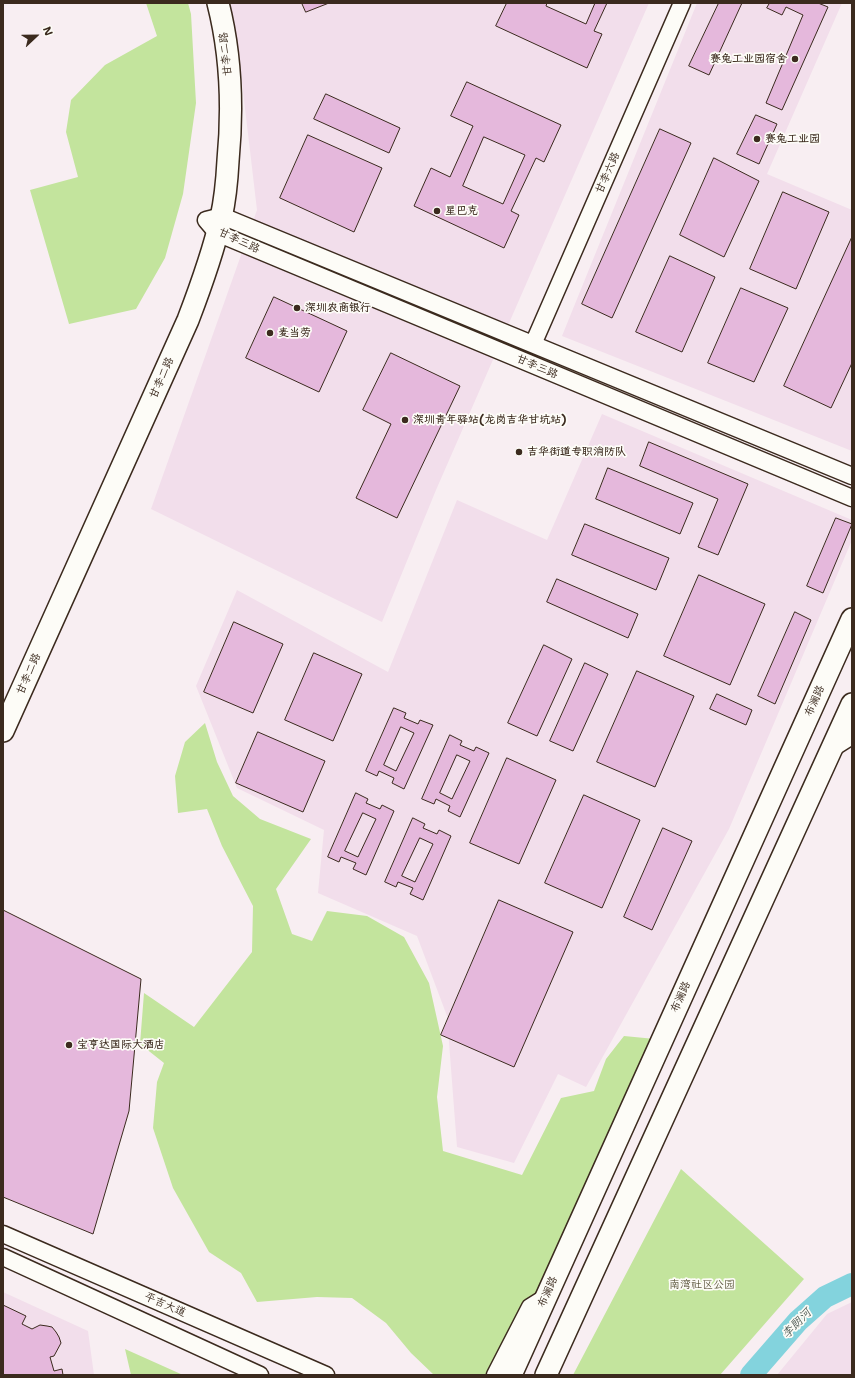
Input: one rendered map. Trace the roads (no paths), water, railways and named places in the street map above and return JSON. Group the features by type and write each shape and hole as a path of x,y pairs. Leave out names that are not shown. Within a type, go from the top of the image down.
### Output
{"main road":[{"name":"甘李二路","path":"3,696 175,313 192,270 215,223 214,180 218,126 216,72 209,20 204,3"},
{"name":"甘李二路","path":"3,732 188,320 205,276 215,223 227,182 231,126 229,72 222,19 218,3"},
{"name":"布澜路","path":"511,1375 852,619"},
{"path":"546,1375 852,704"},
{"path":"552,1375 556,1351"}],"street":[{"name":"甘李六路","path":"534,342 682,3"},
{"name":"甘李三路","path":"215,223 852,476"},
{"name":"甘李三路","path":"215,223 852,498"},
{"path":"832,748 852,736"},
{"name":"平吉大道","path":"3,1234 326,1375"},
{"path":"3,1257 260,1375"},
{"path":"495,1375 530,1306 546,1297"}],"waterway":[{"name":"李朗河","path":"751,1375 798,1321 825,1297 852,1284"}],"place":[{"name":"赛兔工业园宿舍","path":"795,59"},
{"name":"赛兔工业园","path":"757,139"},
{"name":"星巴克","path":"437,211"},
{"name":"深圳农商银行","path":"297,308"},
{"name":"麦当劳","path":"270,333"},
{"name":"深圳青年驿站(龙岗吉华甘坑站)","path":"405,420"},
{"name":"吉华街道专职消防队","path":"519,452"},
{"name":"宝亨达国际大酒店","path":"69,1045"}],"park label":[{"name":"南湾社区公园","path":"702,1285"}]}
